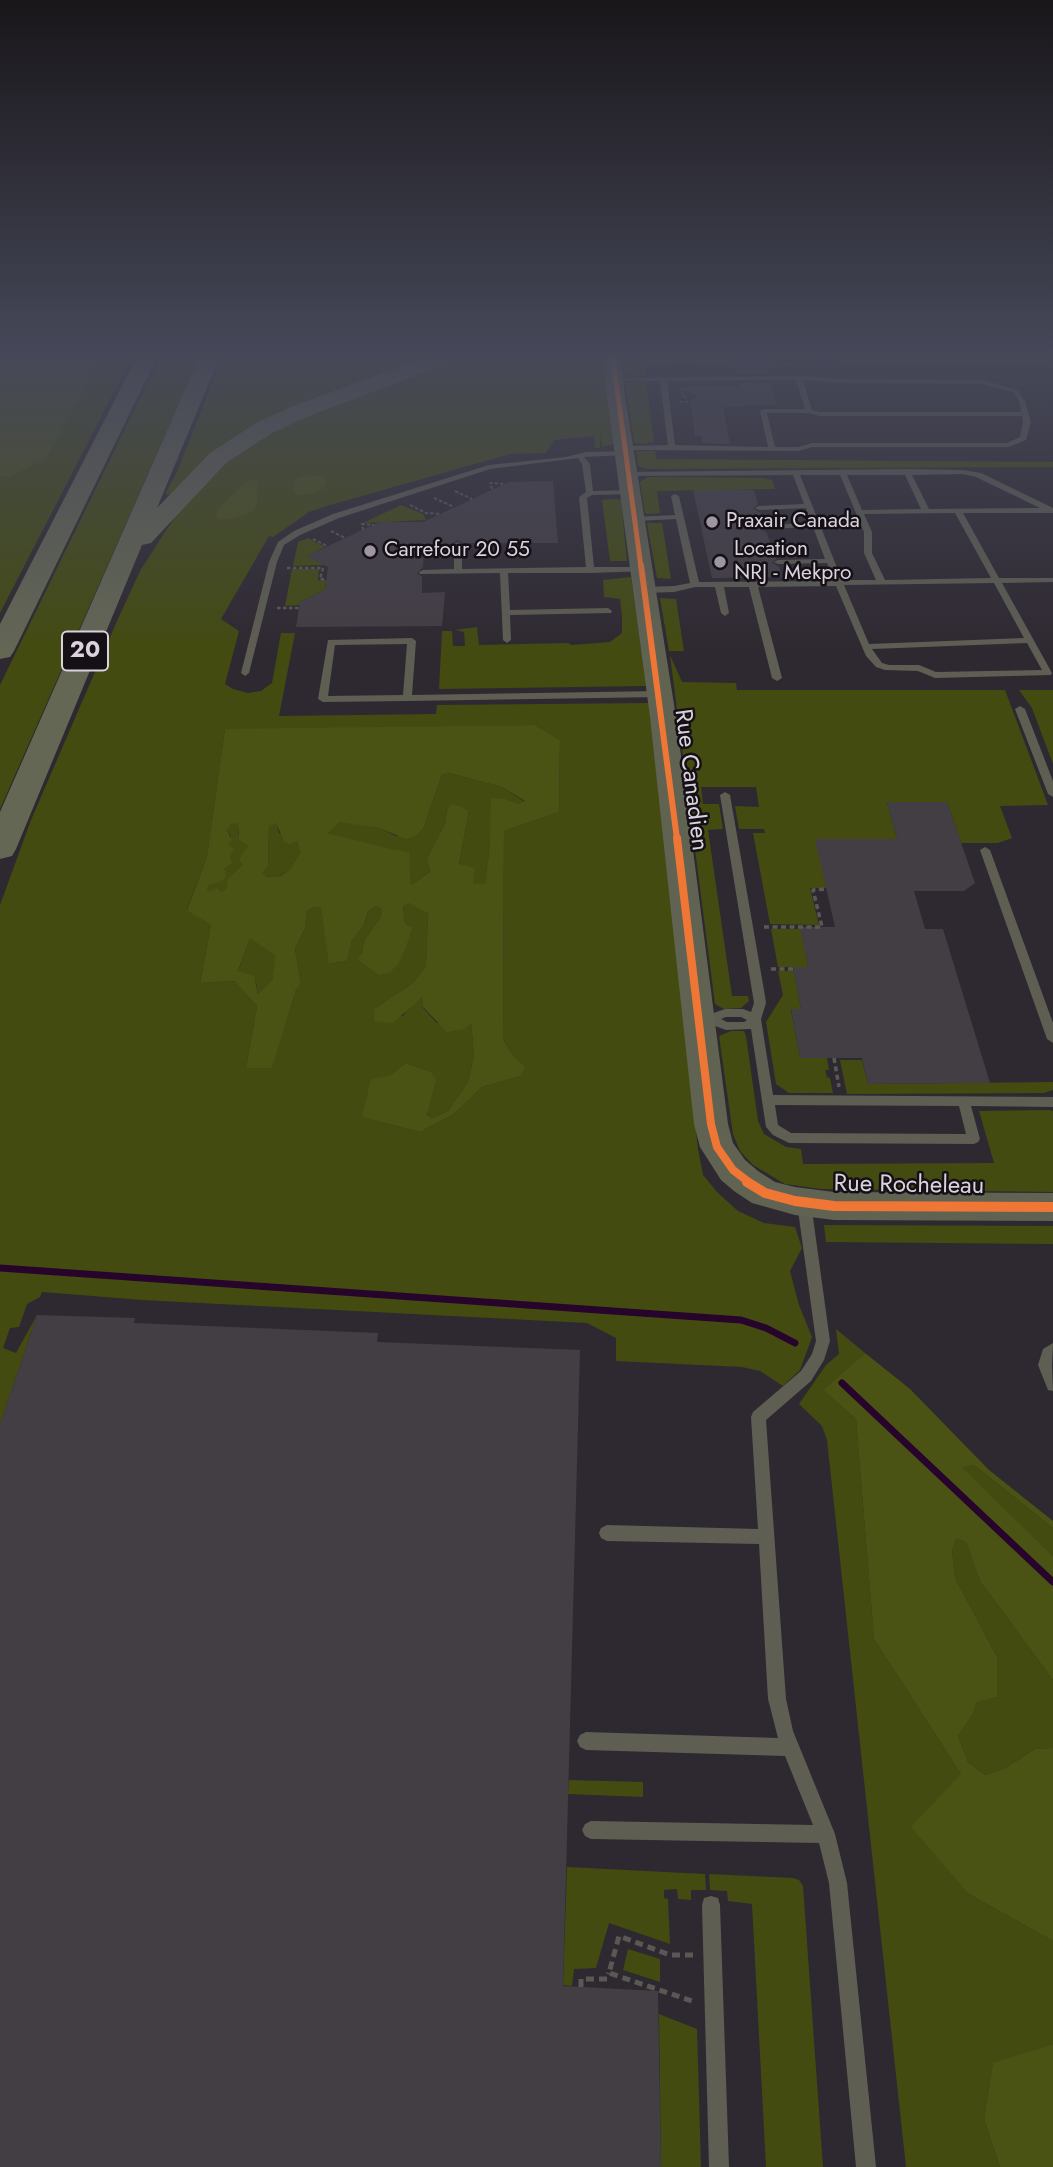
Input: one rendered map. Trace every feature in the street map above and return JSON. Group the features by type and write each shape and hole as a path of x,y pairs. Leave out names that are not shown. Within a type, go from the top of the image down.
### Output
{"highway":[{"path":"0,651 99,452"},
{"name":"20","path":"0,849 169,452"},
{"path":"126,554 209,467 229,452"}],"street":[{"name":"Rue Canadien","path":"625,452 704,1019 711,1124 717,1147 733,1170 765,1193"},
{"name":"Rue Rocheleau","path":"765,1193 804,1203 834,1206 1053,1207"}],"lane":[{"path":"590,570 583,496 628,477 664,452"},
{"path":"580,456 586,464 590,493"},
{"path":"245,673 264,589 277,552 286,540 327,519 470,472 510,463 580,456 628,477 680,517"},
{"path":"628,477 907,471 970,473 1052,510"},
{"path":"907,471 926,511"},
{"path":"842,472 868,532 868,553 882,583"},
{"path":"796,474 839,584 874,661 888,668 919,668 935,675 1048,673 958,511"},
{"path":"918,494 930,494"},
{"path":"675,496 695,585"},
{"path":"759,508 808,506"},
{"path":"859,512 1052,510"},
{"path":"765,527 816,525"},
{"path":"458,544 458,572"},
{"path":"778,562 830,561"},
{"path":"423,572 590,570 644,580 674,589 695,585 1053,580"},
{"path":"504,572 507,640"},
{"path":"719,585 725,613"},
{"path":"753,585 777,678"},
{"path":"505,613 608,611"},
{"path":"866,647 1030,640"},
{"path":"407,698 412,641 331,642 323,699 407,698 660,694"},
{"path":"1020,709 1053,794"},
{"path":"725,795 759,996 755,1019 772,1127 789,1138 974,1139 964,1102"},
{"path":"985,850 1053,1039"},
{"path":"704,1019 726,1026 747,1026 755,1019"},
{"path":"768,1100 1053,1102"},
{"path":"804,1203 823,1341 819,1356 806,1376 758,1417 777,1699 791,1747 826,1835 838,1883 866,2167"},
{"path":"1053,1349 1048,1353 1045,1365 1053,1385"},
{"path":"607,1533 766,1537"},
{"path":"586,1741 791,1747"},
{"path":"591,1830 826,1835"},
{"path":"711,1905 719,2167"}],"path":[{"path":"492,489 490,483 503,484"},
{"path":"452,490 472,499"},
{"path":"434,498 454,507"},
{"path":"414,507 426,513 441,513"},
{"path":"426,513 428,520"},
{"path":"363,530 362,524 374,525"},
{"path":"327,529 345,538"},
{"path":"309,537 327,546"},
{"path":"293,568 328,567"},
{"path":"323,568 320,579 326,579"},
{"path":"285,608 299,608"},
{"path":"771,927 822,927 813,890 827,889"},
{"path":"778,969 794,969"},
{"path":"834,1058 841,1094"},
{"path":"581,1987 581,1979 607,1979 619,1936 670,1955"},
{"path":"609,1973 696,2002"}],"green space":[{"path":"0,452 50,452 46,459 9,477 0,476"},
{"path":"30,452 83,452 0,613 0,476 9,477"},
{"path":"114,452 157,452 0,809 0,685"},
{"path":"185,452 239,452 173,495 165,494"},
{"path":"239,452 547,452 510,454 330,505 309,512 273,537 269,536 221,619 239,631 225,684 248,693 261,691 272,683 281,633 295,633 279,716 436,714 437,705 649,703 703,1175 738,1211 764,1223 795,1227 802,1248 790,1271 799,1305 812,1337 800,1370 783,1386 760,1371 742,1367 616,1361 616,1338 587,1323 143,1300 42,1292 40,1297 27,1304 19,1327 10,1328 3,1348 16,1353 37,1315 0,1425 0,905 31,820 140,571 184,505 223,463","holes":["535,725 560,740 559,812 504,831 503,1039 521,1076 482,1087 454,1114 420,1132 363,1117 389,1076 406,1063 431,1072 427,1113 432,1118 448,1111 468,1082 474,1055 471,1022 437,1023 423,1008 422,996 412,1003 403,1016 374,1009 413,983 426,966 428,912 408,903 403,907 405,924 362,954 364,941 380,918 382,910 377,906 368,911 364,925 352,940 347,961 330,964 321,908 313,907 307,911 305,928 295,949 301,984 296,990 272,1067 246,1068 257,1006 236,981 200,983 211,925 187,909 207,857 225,730"]},
{"path":"636,452 655,452 656,459 1053,462 1053,467 648,469 638,466"},
{"path":"307,475 325,477 327,482 323,489 310,494 294,493 293,486 297,478"},
{"path":"648,477 764,478 772,480 775,489 657,491 660,513 648,514 645,513 640,482"},
{"path":"251,480 258,482 257,505 253,512 230,519 218,519 216,514 220,507 243,484"},
{"path":"602,500 621,500 627,561 610,561"},
{"path":"401,505 423,514 426,520 363,523"},
{"path":"647,523 662,523 671,579 657,578"},
{"path":"308,538 325,547 307,556 325,565 293,566 298,542"},
{"path":"292,569 319,569 318,580 326,580 325,590 300,602 300,605 285,606"},
{"path":"631,577 646,686 439,689 442,631 452,631 453,646 465,646 464,632 455,630 477,627 479,645 571,645 610,642 622,633 622,616 620,599 604,597 603,580"},
{"path":"660,598 676,599 684,651 669,651"},
{"path":"670,655 682,682 736,683 737,690 1005,690 1048,805 1000,806 1012,838 998,843 961,843 947,802 887,802 897,839 826,888 810,888 819,925 770,924 753,833 765,833 764,829 739,829 735,806 759,807 756,787 701,787 703,804 719,804 723,829 708,830 732,996 748,996 749,1001 741,1008 724,1009 715,1004"},
{"path":"1019,690 1053,690 1053,764 1032,708"},
{"path":"535,725 560,740 559,812 504,831 503,1039 514,1057 525,1067 521,1076 482,1087 454,1114 420,1132 362,1117 371,1079 389,1076 406,1063 431,1072 436,1080 427,1114 432,1118 448,1111 468,1082 474,1055 471,1023 464,1029 447,1032 423,1007 422,997 393,1023 374,1021 374,1009 413,983 426,966 428,913 408,903 403,907 405,924 412,928 406,947 398,964 389,973 379,975 357,959 362,954 364,941 380,918 382,910 377,906 368,911 364,925 352,940 347,961 329,964 321,908 313,907 307,911 305,928 295,949 301,984 296,990 272,1068 246,1068 257,1006 235,981 200,983 211,925 187,910 207,857 225,729","holes":["449,773 502,787 525,801 519,804 491,798 490,844 485,884 473,884 475,868 459,864 469,811 460,806 451,804 447,810 445,824 427,858 430,872 411,885 409,852 328,833 339,822 379,828 406,839 413,837 423,829 442,775","238,823 239,840 249,846 239,859 243,865 228,879 227,888 222,892 216,888 207,892 208,886 225,878 226,871 223,869 232,863 230,856 234,848 228,845 232,840 227,830 232,824","276,823 284,841 289,844 297,841 300,852 290,870 280,876 267,877 262,873 268,865 269,826","250,938 276,956 272,980 258,994 254,976 238,971"]},
{"path":"449,773 502,787 525,802 519,804 505,799 490,844 485,884 473,884 459,864 469,811 447,809 445,824 427,858 430,872 411,885 408,852 394,851 328,833 339,821 379,828 396,836 423,829 442,775"},
{"path":"238,822 238,834 249,846 243,865 228,888 222,892 206,892 208,886 219,883 222,869 230,856 228,845 231,836 227,830"},
{"path":"276,822 279,833 297,841 300,852 290,870 279,876 267,877 261,873 268,865 269,826"},
{"path":"771,929 801,929 808,967 778,967"},
{"path":"250,937 277,956 272,980 258,994 256,982 238,972"},
{"path":"778,971 794,971 801,1009 791,1010 800,1058 827,1058 829,1070 825,1070 833,1093 789,1093 776,1084 766,1022 783,995"},
{"path":"731,1031 744,1031 746,1036 758,1121 764,1134 786,1147 801,1149 803,1164 994,1163 979,1111 1049,1110 1053,1111 1053,1192 821,1189 785,1184 753,1165 740,1151 733,1134 719,1036"},
{"path":"840,1060 862,1060 868,1084 1053,1082 1053,1090 1044,1093 847,1094"},
{"path":"824,1225 1053,1226 1053,1244 826,1242"},
{"path":"836,1329 865,1353 823,1390 856,1419 874,1639 961,1774 969,1894 1053,1941 1053,2044 993,2064 984,2119 1000,2167 906,2167 827,1440 822,1426 799,1404 826,1365 839,1354"},
{"path":"865,1353 910,1389 989,1470 1053,1521 1053,1528 974,1465 962,1468 1053,1556 1053,1680 980,1581 966,1542 956,1538 952,1551 955,1578 997,1657 997,1697 976,1702 973,1714 958,1736 968,1762 985,1775 1004,1769 1035,1749 1053,1748 1053,1941 969,1894 911,1827 961,1774 874,1639 856,1419 823,1390"},
{"path":"974,1465 1053,1528 1053,1556 961,1468"},
{"path":"956,1537 966,1542 980,1581 1053,1680 1053,1748 1035,1749 1004,1769 985,1775 968,1762 958,1736 973,1714 976,1701 997,1697 997,1657 955,1578 952,1551"},
{"path":"569,1780 643,1782 643,1797 568,1794"},
{"path":"567,1867 705,1874 706,1890 691,1890 691,1900 678,1899 677,1889 664,1890 664,1898 668,1899 670,1944 609,1923 596,1968 574,1969 572,1986 563,1985"},
{"path":"709,1874 793,1878 799,1880 803,1886 823,2167 766,2167 752,1904 728,1901 727,1891 710,1890"},
{"path":"628,1949 660,1959 660,1982 623,1970"},
{"path":"659,2014 697,2029 701,2167 661,2167"},
{"path":"1053,2044 1053,2167 1000,2167 984,2119 993,2063"}],"building":[{"name":"Carrefour 20 55","path":"553,481 558,543 464,543 457,540 452,544 424,544 423,567 417,573 422,577 422,593 445,592 442,626 296,627 300,602 325,590 328,567 307,556 379,522 423,522 509,482"},
{"path":"693,490 754,490 758,504 753,509 761,513 764,523 759,528 766,532 777,558 772,563 779,567 782,577 712,578"},
{"path":"887,802 947,802 975,883 964,891 914,891 925,929 943,929 990,1083 868,1084 862,1058 800,1058 791,1009 801,1009 793,967 808,967 800,927 835,927 815,839 897,839"},
{"path":"37,1315 135,1318 134,1323 378,1333 377,1342 580,1350 563,1986 658,1991 661,2167 0,2167 0,1425"}],"waterway":[{"path":"0,1268 741,1320 766,1328 795,1343"},
{"path":"842,1383 1053,1582"}],"cycle path":[{"path":"624,452 663,717 711,1124 717,1147 733,1170 746,1181 765,1193 795,1201 834,1206 1053,1207"}],"place":[{"name":"Praxair Canada","path":"712,522"},
{"name":"Carrefour 20 55","path":"370,551"},
{"name":"Location NRJ - Mekpro","path":"720,562"}]}
